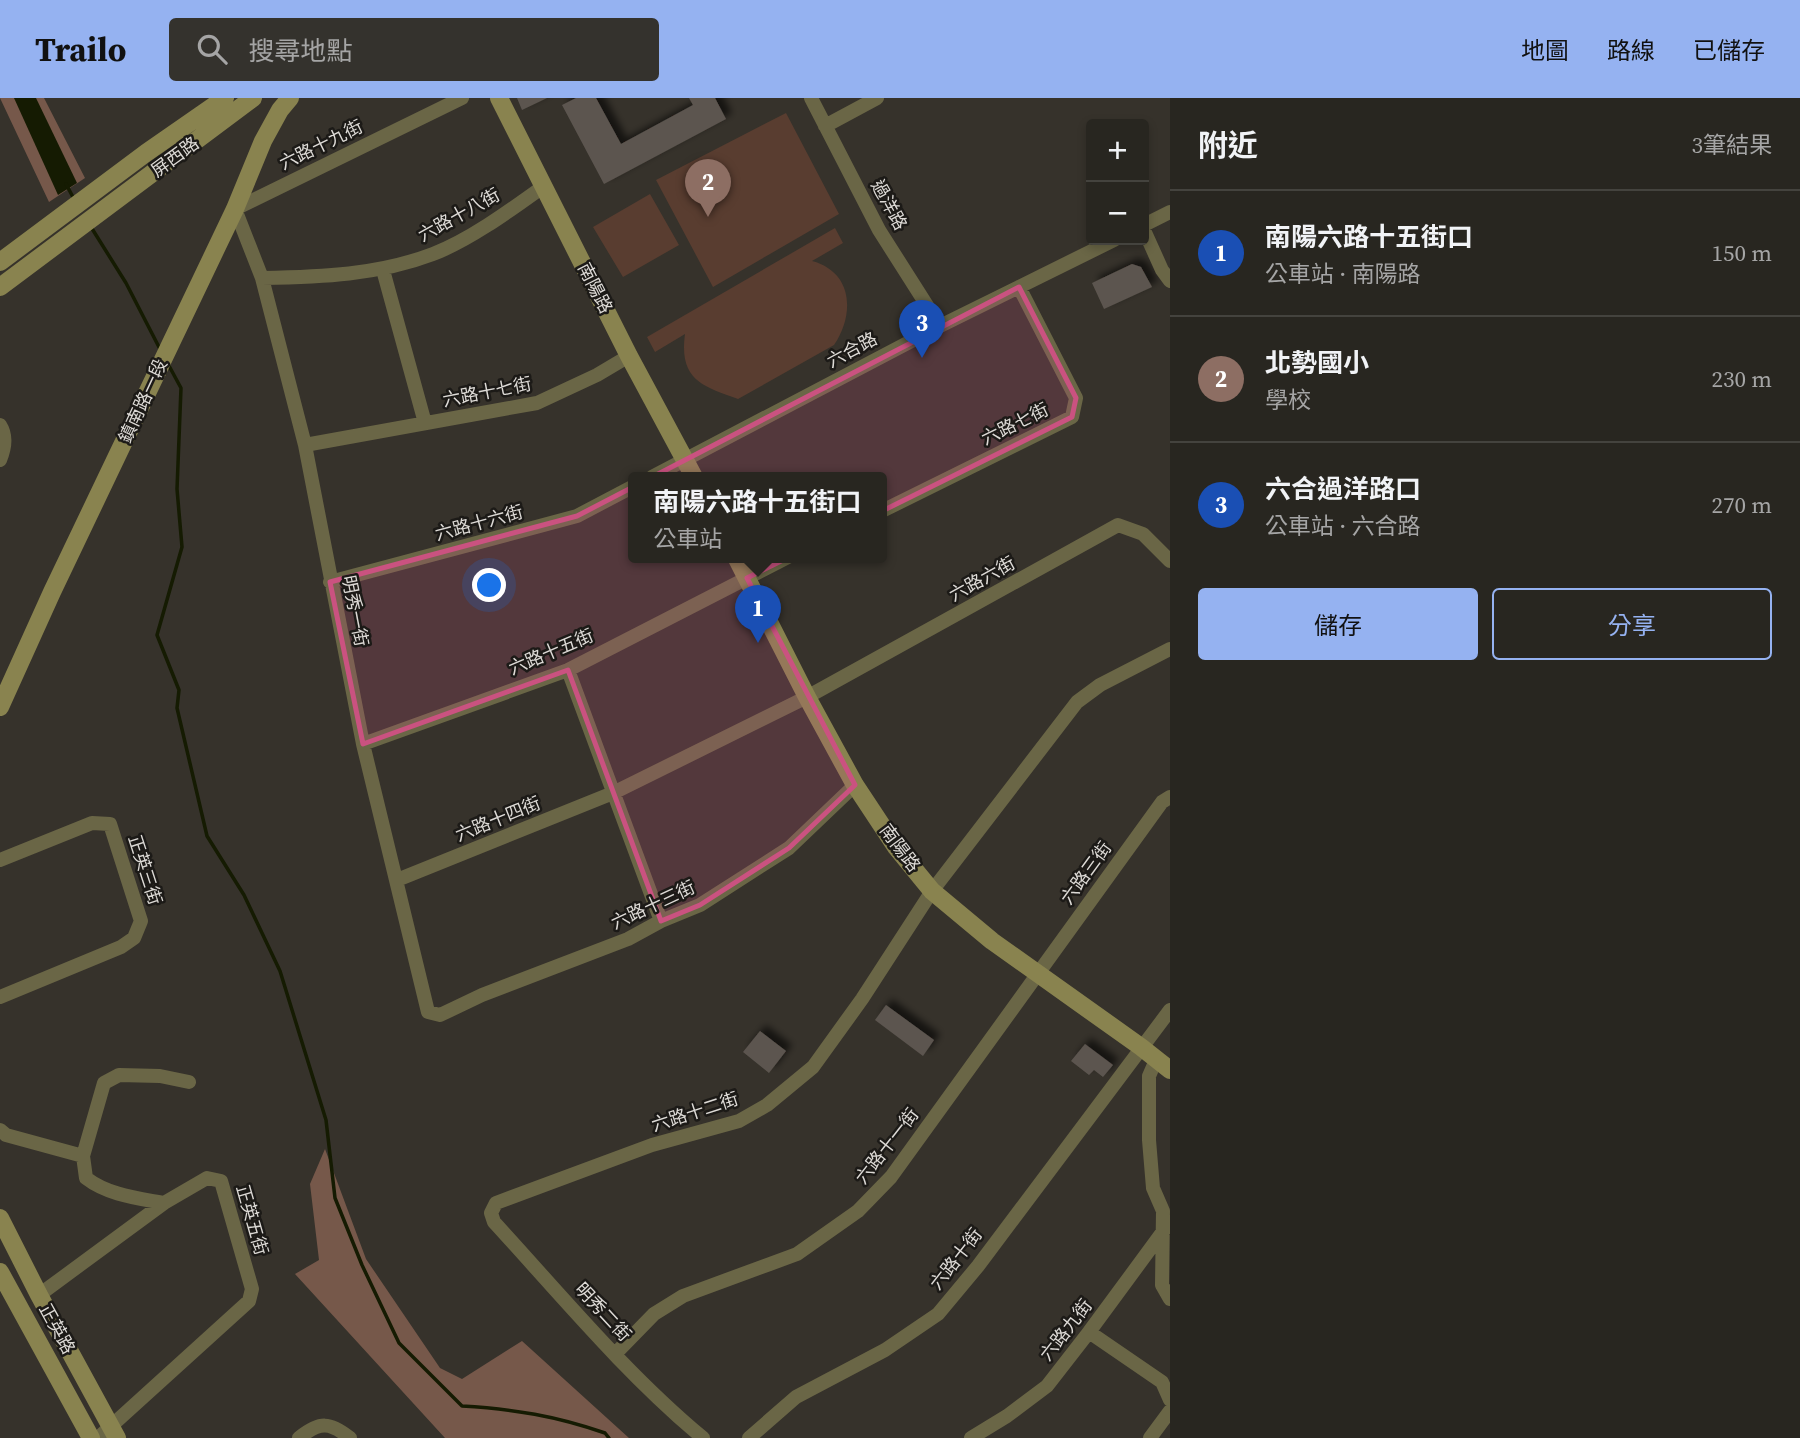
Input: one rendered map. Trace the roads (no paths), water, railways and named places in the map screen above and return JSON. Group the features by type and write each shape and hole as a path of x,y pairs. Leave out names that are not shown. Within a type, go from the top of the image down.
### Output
{"street":[{"name":"屏西路","path":"0,262 225,98"},
{"name":"屏西路","path":"0,286 253,98"},
{"name":"鎮南路一段","path":"0,707 235,209 263,141 290,98"},
{"name":"六路十九街","path":"235,209 462,98"},
{"name":"南陽路","path":"499,98 629,356 691,472"},
{"name":"過洋路","path":"811,98 879,230 940,326"},
{"path":"825,126 877,98"},
{"name":"六路十八街","path":"262,278 336,277 383,270 435,254 496,219 544,186"},
{"name":"明秀一街","path":"235,209 262,278 305,445 363,744 428,1012 440,1015"},
{"path":"1149,224 1170,212"},
{"path":"1149,239 1162,271 1170,281"},
{"name":"六合路","path":"685,460 940,326 1104,245"},
{"name":"六路十七街","path":"383,270 425,423"},
{"name":"六路七街","path":"887,509 1072,417 1076,398 1019,287"},
{"name":"六路十七街","path":"305,445 537,403 597,375 629,356"},
{"path":"0,425 5,448 0,460"},
{"path":"662,472 685,460"},
{"name":"六路十六街","path":"330,582 577,516 628,489"},
{"name":"六路六街","path":"807,697 1118,525 1143,534 1170,561"},
{"name":"南陽路","path":"739,563 855,785 932,891 992,941 1163,1065 1149,1076 1149,1140 1153,1188 1163,1211 1166,1228 1162,1285 1170,1300"},
{"path":"747,578 776,563"},
{"name":"六路十五街","path":"363,744 568,670 747,578"},
{"path":"932,891 1077,702 1100,685 1170,649"},
{"path":"568,670 661,921"},
{"name":"六路十四街","path":"397,880 613,793 807,697"},
{"name":"六路十三街","path":"440,1015 482,995 628,939 661,921 700,905 789,848 855,785"},
{"name":"六路三街","path":"1038,975 1162,802 1170,797"},
{"name":"正英三街","path":"0,860 92,822 110,824 141,921 134,938 121,947 0,997"},
{"name":"六路十二街","path":"496,1203 652,1145 739,1121 767,1105 813,1067 862,999 932,891"},
{"name":"六路十一街","path":"615,1354 654,1314 683,1296 797,1254 858,1211 891,1177 1038,975"},
{"path":"1141,1047 1170,1010"},
{"name":"六路十街","path":"748,1438 796,1397 885,1350 938,1314 978,1266 1141,1047"},
{"path":"164,1203 121,1195 96,1185 86,1178 83,1156 104,1083 119,1075 160,1076 189,1082"},
{"path":"0,1130 6,1135 83,1156"},
{"name":"正英五街","path":"39,1295 164,1203 207,1178 221,1181 252,1289 249,1301 109,1434"},
{"name":"明秀二街","path":"496,1203 491,1213 494,1222 615,1354 703,1438"},
{"name":"正英路","path":"0,1218 109,1434"},
{"name":"六路九街","path":"971,1438 1007,1416 1047,1386 1166,1228"},
{"name":"正英路","path":"0,1272 91,1438"},
{"path":"1090,1332 1162,1382 1170,1400"},
{"path":"1150,1438 1170,1411"},
{"path":"299,1438 321,1425 335,1427 350,1438"}],"waterway":[{"path":"66,184 74,199"},
{"path":"91,227 126,283 161,351"},
{"path":"168,364 181,388 177,489 182,547 157,635 179,690 177,708 207,836 244,895 280,971 326,1120 335,1198 362,1265 399,1343 462,1406 517,1411 552,1418 605,1433 609,1438"}],"place":[{"name":"北勢國小","path":"708,217"},
{"name":"六合過洋路口","path":"922,358"},
{"name":"南陽六路十五街口","path":"758,643"}]}
